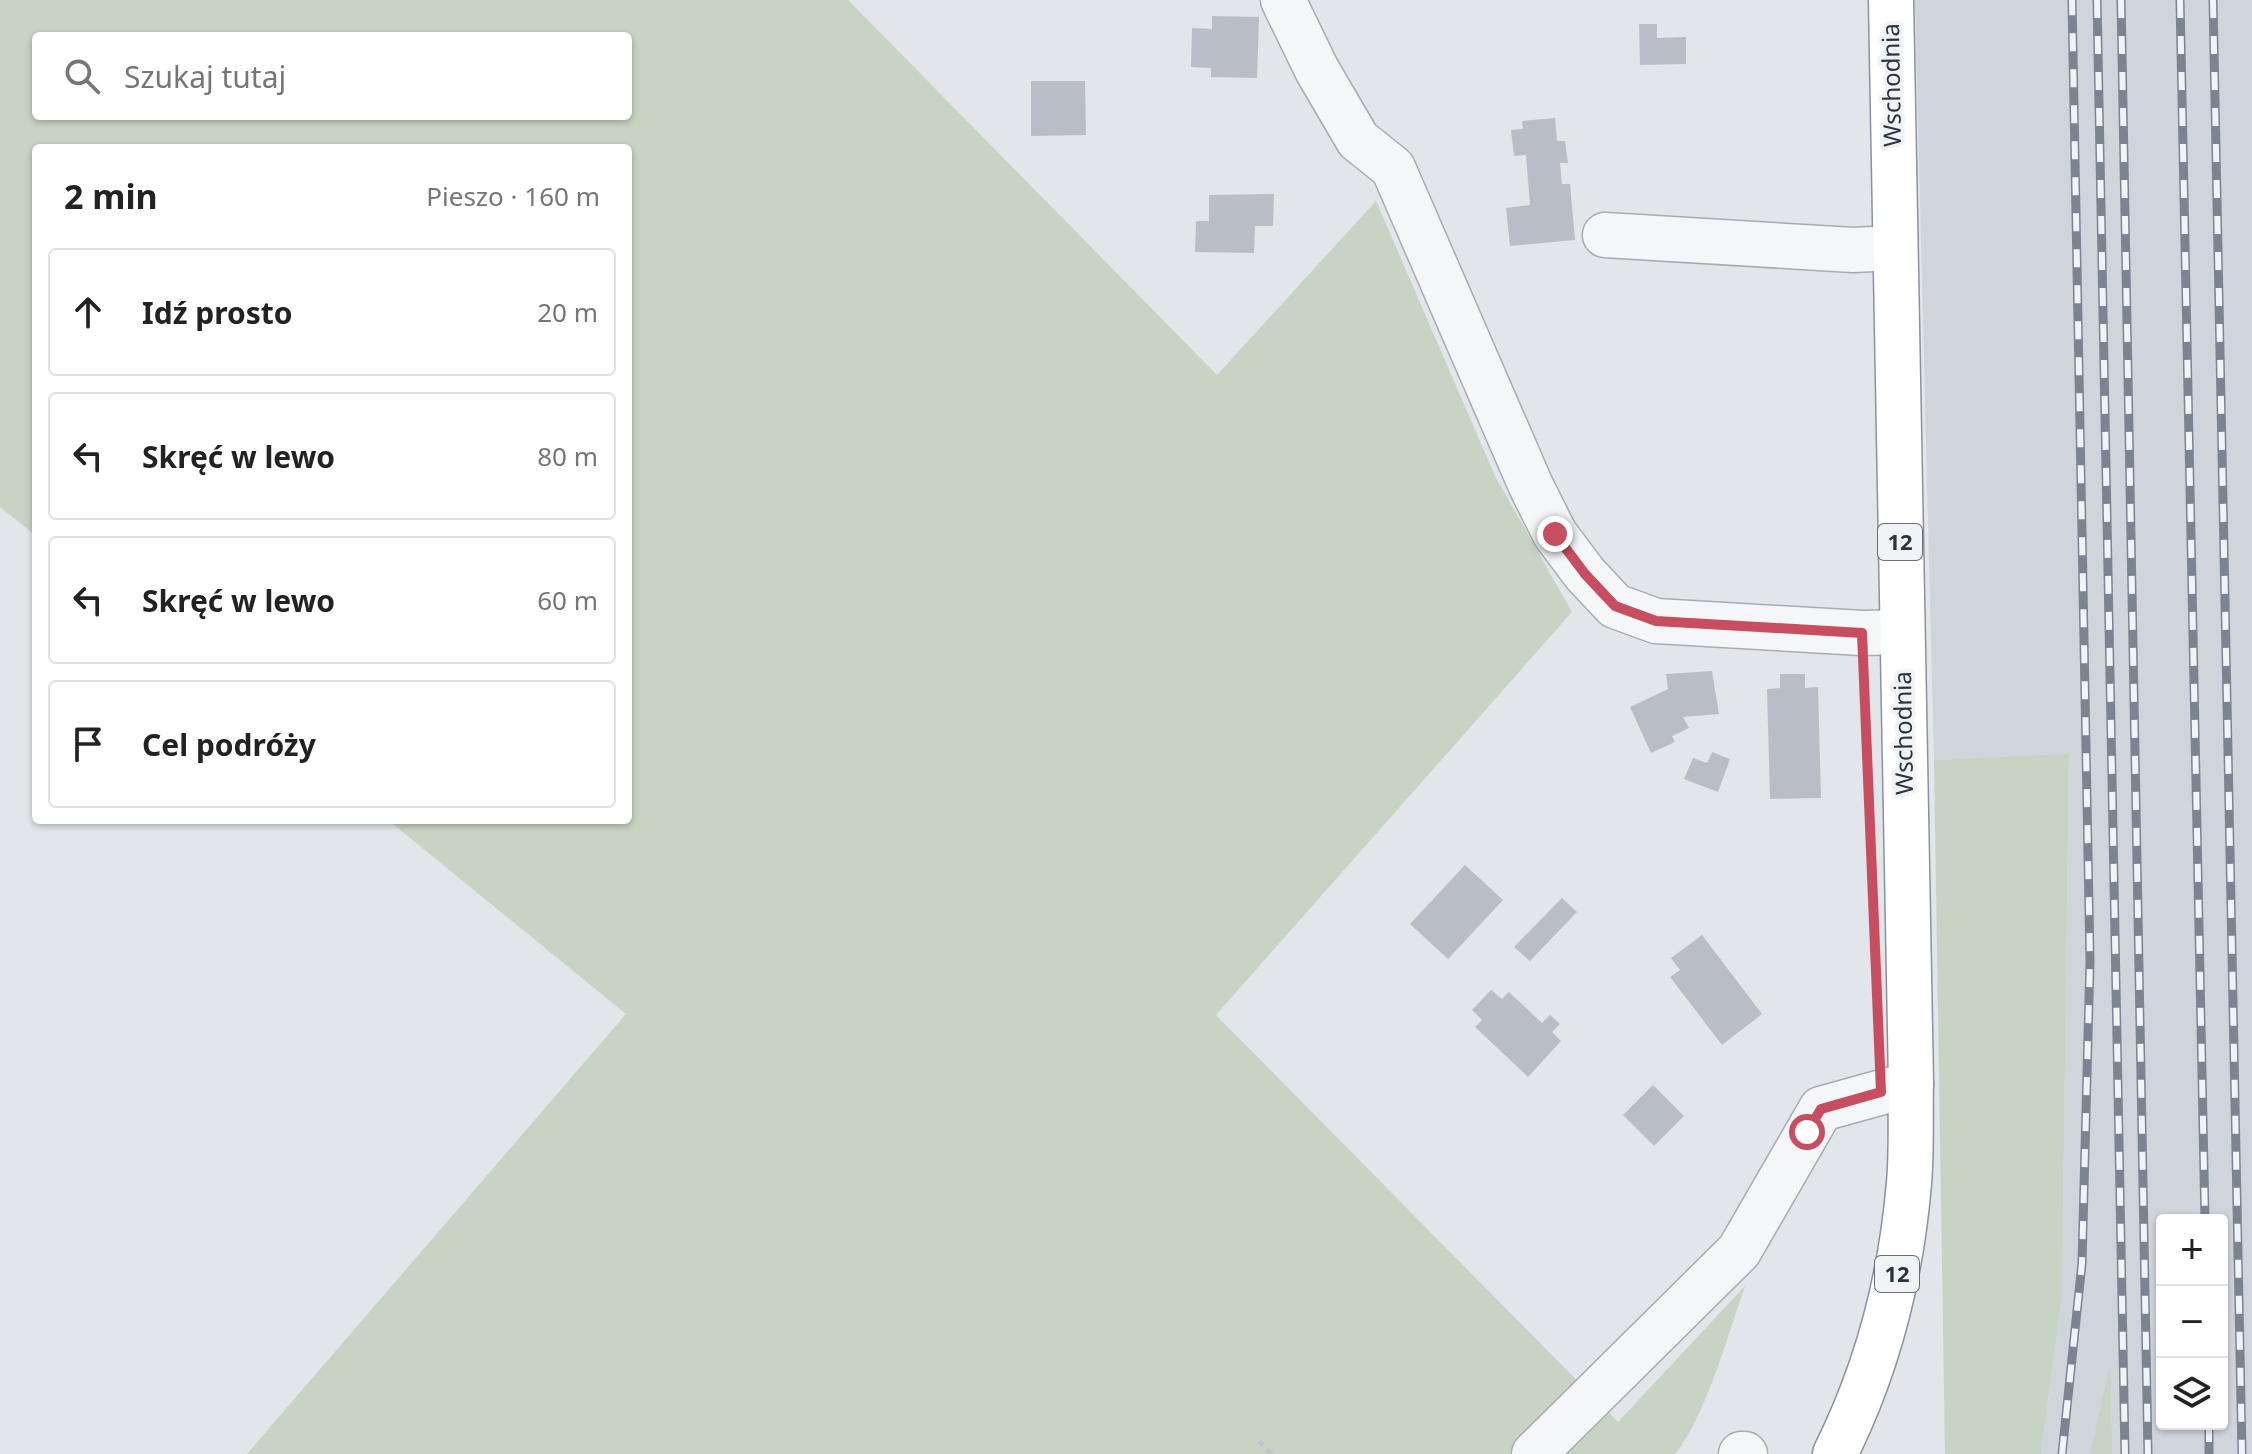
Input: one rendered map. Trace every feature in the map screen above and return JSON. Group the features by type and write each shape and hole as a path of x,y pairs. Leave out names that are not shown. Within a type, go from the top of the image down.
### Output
{"highway":[{"name":"Wschodnia","path":"1835,1454 1855,1413 1893,1301 1910,1180 1911,1084 1891,0"}],"street":[{"path":"1283,0 1317,70 1358,140 1393,168 1555,534 1585,574 1615,606 1656,621 1862,633 1902,632"},
{"path":"1605,235 1853,250 1894,248"},
{"path":"1534,1454 1739,1251 1821,1109 1911,1084"}],"path":[{"path":"1259,1441 1272,1454"}],"shaded area":[{"path":"1915,0 2252,0 2252,1454 2041,1454 2062,1295 2069,755 1934,760"}],"green space":[{"path":"0,0 848,0 1217,375 1376,201 1495,476 1572,612 1216,1015 1618,1422 1745,1286 1697,1418 1675,1454 247,1454 626,1014 393,824 632,824 632,144 32,144 32,533 0,507"},
{"path":"2069,754 2062,1295 2041,1454 1945,1454 1934,760"},
{"path":"2110,1366 2112,1454 2090,1454"}],"building":[{"path":"1212,16 1259,17 1257,78 1211,77 1211,68 1191,67 1192,28 1212,29"},
{"path":"1639,24 1657,24 1657,38 1686,37 1686,64 1640,65"},
{"path":"1031,81 1085,81 1086,135 1031,136"},
{"path":"1555,118 1557,141 1565,141 1568,163 1560,163 1562,184 1570,184 1575,240 1510,246 1506,208 1530,205 1526,155 1514,156 1511,130 1523,129 1522,121"},
{"path":"1274,194 1273,226 1255,226 1254,253 1195,252 1196,221 1209,221 1209,195"},
{"path":"1712,671 1719,714 1683,717 1689,728 1672,736 1675,742 1651,753 1630,707 1668,689 1666,674"},
{"path":"1780,674 1805,674 1805,688 1818,687 1821,798 1770,799 1767,689 1780,688"},
{"path":"1712,752 1730,759 1718,792 1684,779 1693,758 1707,763"},
{"path":"1465,865 1503,900 1448,959 1410,924"},
{"path":"1562,898 1577,912 1530,961 1514,947"},
{"path":"1702,935 1762,1014 1722,1045 1670,977 1680,970 1671,958"},
{"path":"1491,990 1502,999 1509,992 1542,1023 1550,1015 1560,1024 1552,1032 1561,1041 1528,1077 1475,1027 1482,1020 1472,1010"},
{"path":"1653,1085 1684,1116 1654,1146 1623,1115"}],"railway":[{"path":"2062,1454 2082,1263 2090,961 2072,0"},
{"path":"2097,0 2125,1454"},
{"path":"2121,0 2148,1454"},
{"path":"2180,0 2205,1214"},
{"path":"2213,0 2242,1454"},
{"path":"2209,1430 2209,1454"}],"route":[{"path":"1555,534 1585,574 1615,606 1656,621 1862,633 1881,1092 1821,1109 1807,1132"}]}
